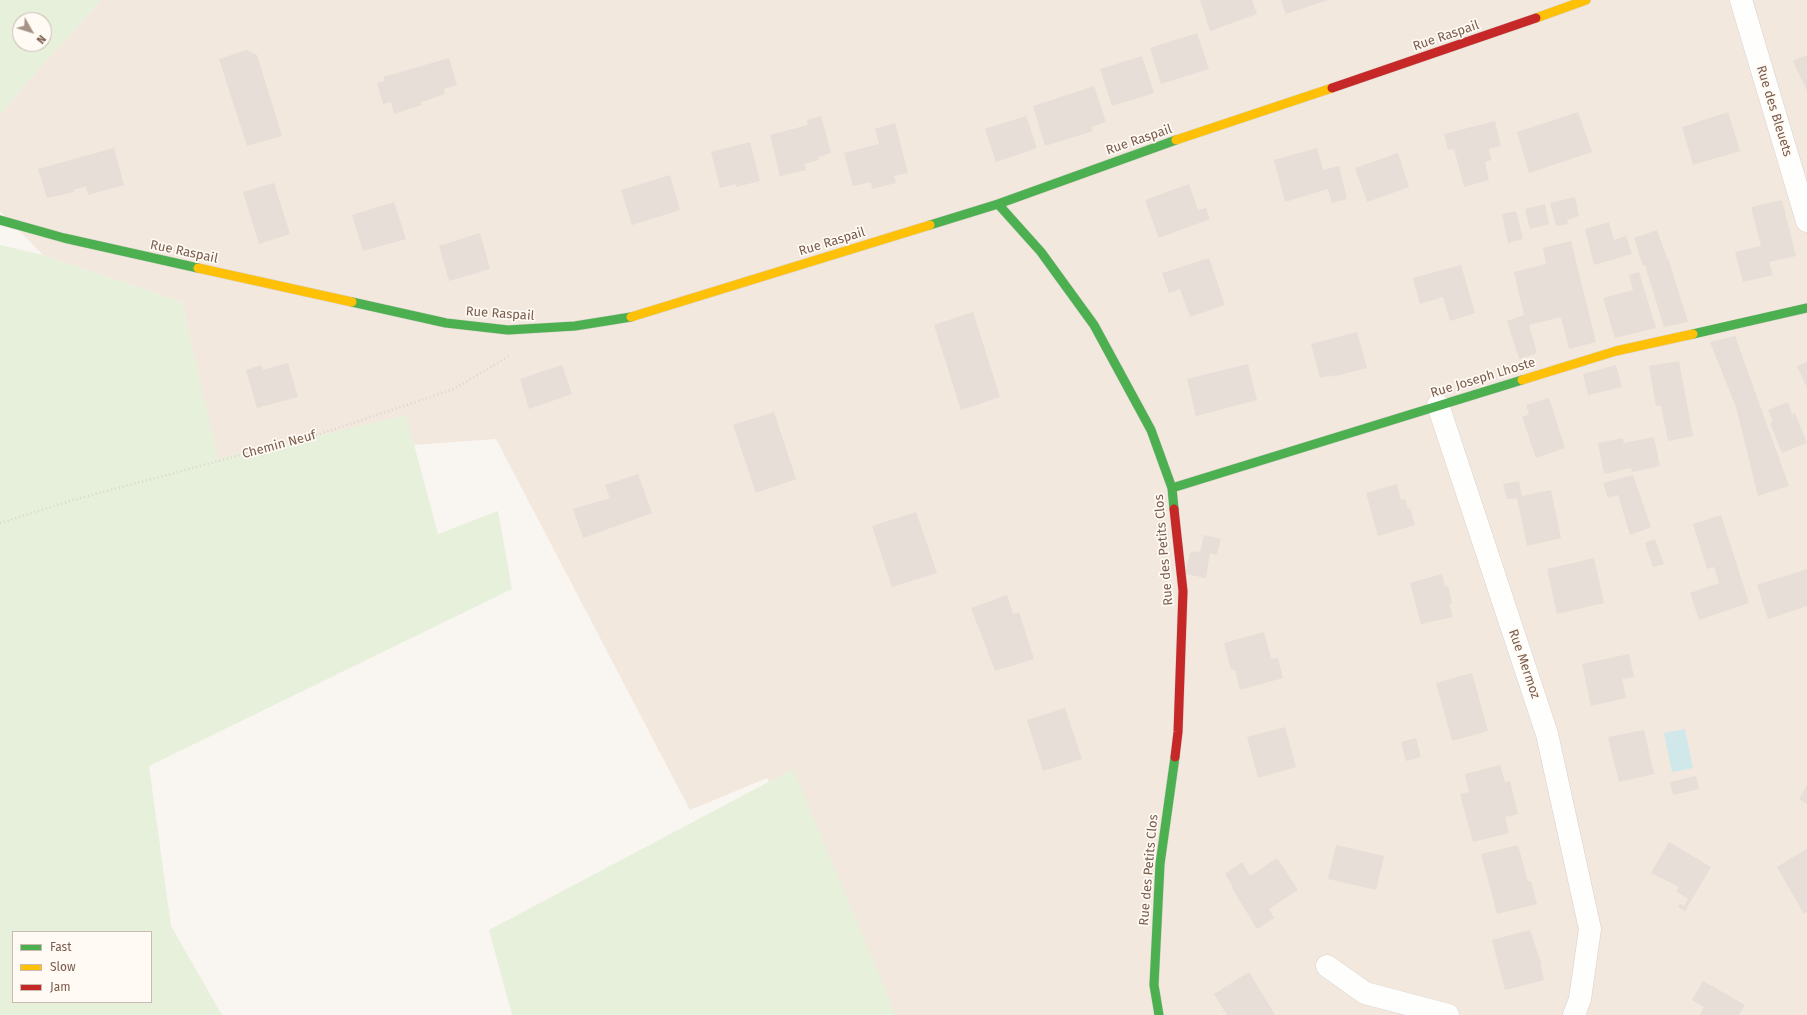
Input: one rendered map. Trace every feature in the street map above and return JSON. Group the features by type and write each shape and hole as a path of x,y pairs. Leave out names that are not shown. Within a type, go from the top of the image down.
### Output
{"street":[{"name":"Rue Raspail","path":"0,220 64,238 446,322 508,330 540,330 575,326 639,316 998,204 1197,134 1461,45 1586,0"},
{"name":"Rue des Bleuets","path":"1741,0 1807,221"},
{"name":"Rue des Petits Clos","path":"998,204 1041,252 1094,325 1151,430 1172,488 1183,591 1178,732 1160,864 1154,985 1159,1015"},
{"name":"Rue Joseph Lhoste","path":"1172,488 1616,351 1807,308"},
{"name":"Rue Mermoz","path":"1438,405 1547,734 1590,929 1580,999 1574,1015"},
{"path":"1328,966 1365,993 1448,1015"}],"path":[{"name":"Chemin Neuf","path":"0,523 73,500 323,433 454,389 516,352 540,330"}],"shaded area":[{"path":"101,0 1807,0 1807,1015 867,1015 767,778 690,810 496,439 217,459 182,302 43,255 0,211 0,115 27,82"}],"green space":[{"path":"0,0 101,0 27,82 0,115"},
{"path":"0,245 43,255 182,302 218,459 406,415 438,534 498,511 512,589 149,766 171,926 222,1015 0,1015"},
{"path":"793,769 896,1015 512,1015 489,930"}],"water":[{"path":"1685,729 1693,768 1672,772 1664,733"}],"building":[{"path":"1200,0 1252,0 1257,14 1210,31"},
{"path":"1281,0 1328,0 1286,14"},
{"path":"1197,33 1209,69 1161,84 1150,48"},
{"path":"247,50 257,55 282,136 247,146 219,59"},
{"path":"1807,55 1807,91 1793,61"},
{"path":"1142,56 1154,93 1112,106 1100,69"},
{"path":"449,58 457,85 444,89 445,94 421,102 422,105 394,114 391,102 383,104 377,83 385,81 383,77"},
{"path":"1094,86 1106,122 1092,127 1093,131 1045,146 1033,106"},
{"path":"1578,112 1592,152 1529,173 1517,132"},
{"path":"1728,112 1740,151 1693,165 1682,127"},
{"path":"821,116 831,153 818,157 819,160 804,164 806,170 780,176 770,135 808,125 807,120"},
{"path":"1026,116 1037,148 996,162 985,129"},
{"path":"1495,121 1501,146 1489,149 1491,160 1485,162 1489,180 1464,187 1454,149 1448,150 1444,134"},
{"path":"895,123 908,173 894,176 896,183 872,189 871,182 853,186 844,153 879,144 875,129"},
{"path":"750,142 760,181 736,187 736,184 720,188 711,152"},
{"path":"114,148 124,185 88,195 86,186 73,190 74,192 47,198 38,169"},
{"path":"1317,148 1323,170 1339,166 1347,199 1332,203 1328,189 1285,202 1274,160"},
{"path":"1398,153 1409,187 1367,202 1355,168"},
{"path":"670,175 680,210 632,225 621,190"},
{"path":"274,183 290,234 259,244 243,192"},
{"path":"1189,184 1198,210 1206,208 1210,219 1159,238 1145,200"},
{"path":"1575,197 1579,216 1567,220 1568,224 1556,226 1550,203"},
{"path":"1782,200 1796,256 1769,262 1773,275 1743,282 1735,252 1761,246 1751,207"},
{"path":"394,202 406,239 363,251 352,215"},
{"path":"1545,204 1549,224 1530,229 1525,209"},
{"path":"1516,211 1523,239 1508,243 1502,214"},
{"path":"1609,222 1614,240 1626,236 1632,254 1594,265 1585,229"},
{"path":"1657,230 1668,258 1688,322 1664,327 1645,265 1643,266 1634,238"},
{"path":"480,233 490,269 449,281 439,246"},
{"path":"1571,241 1596,342 1569,349 1561,317 1529,325 1537,353 1519,359 1507,321 1524,315 1514,272 1546,264 1543,248"},
{"path":"1209,258 1225,305 1190,317 1180,289 1169,293 1162,273"},
{"path":"1461,265 1475,313 1450,321 1443,297 1420,304 1413,278"},
{"path":"1639,272 1656,328 1615,338 1603,298 1633,290 1629,275"},
{"path":"973,312 1000,397 961,410 934,325"},
{"path":"1357,332 1367,368 1332,377 1332,375 1320,378 1311,344"},
{"path":"1735,336 1789,486 1758,496 1736,407 1710,342"},
{"path":"1679,361 1693,436 1668,441 1661,406 1656,406 1649,366"},
{"path":"1807,362 1807,388 1797,366"},
{"path":"288,363 298,397 257,408 246,370 261,365 263,370"},
{"path":"1248,364 1257,400 1196,416 1187,379"},
{"path":"562,365 572,394 529,409 520,379"},
{"path":"1616,365 1622,387 1588,395 1583,374"},
{"path":"1549,398 1565,448 1536,458 1522,417 1529,414 1526,405"},
{"path":"1788,402 1792,414 1795,413 1807,443 1782,453 1770,423 1773,422 1768,410"},
{"path":"774,412 796,479 756,493 733,425"},
{"path":"1654,437 1660,466 1632,472 1631,468 1604,474 1598,443 1623,438 1624,445 1624,443"},
{"path":"638,474 652,513 583,538 573,509 610,498 605,485"},
{"path":"1633,475 1651,527 1630,535 1618,495 1608,498 1603,483"},
{"path":"1519,481 1522,496 1551,490 1561,538 1527,546 1517,498 1507,499 1503,484"},
{"path":"1397,484 1401,500 1405,499 1408,509 1410,508 1415,525 1378,536 1366,493"},
{"path":"916,512 937,573 892,587 872,526"},
{"path":"1721,515 1749,603 1699,620 1690,593 1719,583 1714,567 1707,569 1693,524"},
{"path":"1204,535 1221,539 1217,555 1210,553 1206,578 1185,574 1190,553 1195,551 1200,553"},
{"path":"1655,539 1664,564 1653,567 1645,543"},
{"path":"1594,558 1604,603 1557,614 1547,569"},
{"path":"1807,569 1807,606 1768,619 1757,585"},
{"path":"1442,574 1445,587 1448,586 1452,603 1449,604 1453,617 1421,624 1410,583"},
{"path":"1007,595 1013,614 1019,612 1034,659 995,671 971,608"},
{"path":"1264,632 1271,659 1278,658 1283,678 1240,690 1235,670 1231,670 1224,643"},
{"path":"1629,654 1634,677 1622,679 1626,698 1591,706 1582,664"},
{"path":"1472,673 1488,731 1452,741 1436,683"},
{"path":"1065,708 1082,759 1043,771 1027,720"},
{"path":"1285,727 1296,767 1258,778 1247,737"},
{"path":"1644,730 1654,774 1619,782 1608,737"},
{"path":"1416,738 1421,757 1406,761 1401,742"},
{"path":"1500,765 1505,782 1510,781 1518,814 1505,817 1509,833 1473,842 1460,794 1469,792 1465,774"},
{"path":"1696,776 1699,789 1673,795 1670,782"},
{"path":"1807,785 1807,804 1799,799"},
{"path":"1669,842 1711,867 1685,911 1678,907 1680,904 1684,906 1688,899 1676,891 1679,887 1651,873"},
{"path":"1336,845 1384,856 1376,890 1328,879"},
{"path":"1518,845 1528,882 1531,881 1537,904 1497,914 1481,854"},
{"path":"1807,849 1807,912 1804,914 1777,867"},
{"path":"1277,858 1298,890 1269,909 1274,918 1257,929 1225,874 1242,862 1250,876"},
{"path":"1530,930 1541,963 1544,980 1505,990 1492,940"},
{"path":"1249,972 1275,1015 1227,1015 1214,994"},
{"path":"1703,981 1745,1005 1739,1015 1700,1015 1704,1007 1692,1000"}],"traffic: fast":[{"path":"930,225 998,204 1176,140"},
{"path":"998,204 1041,252 1094,325 1151,430 1172,488 1174,509"},
{"path":"0,220 64,238 198,268"},
{"path":"352,302 446,323 508,330 575,326 631,317"},
{"path":"1693,334 1807,308"},
{"path":"1172,488 1522,380"},
{"path":"1159,1015 1154,985 1160,864 1175,757"}],"traffic: slow":[{"path":"1536,18 1586,0"},
{"path":"1176,140 1332,88"},
{"path":"631,317 930,225"},
{"path":"198,268 352,302"},
{"path":"1522,380 1616,351 1693,334"}],"traffic: jam":[{"path":"1332,88 1536,18"},
{"path":"1174,509 1183,591 1178,732 1175,757"}]}
